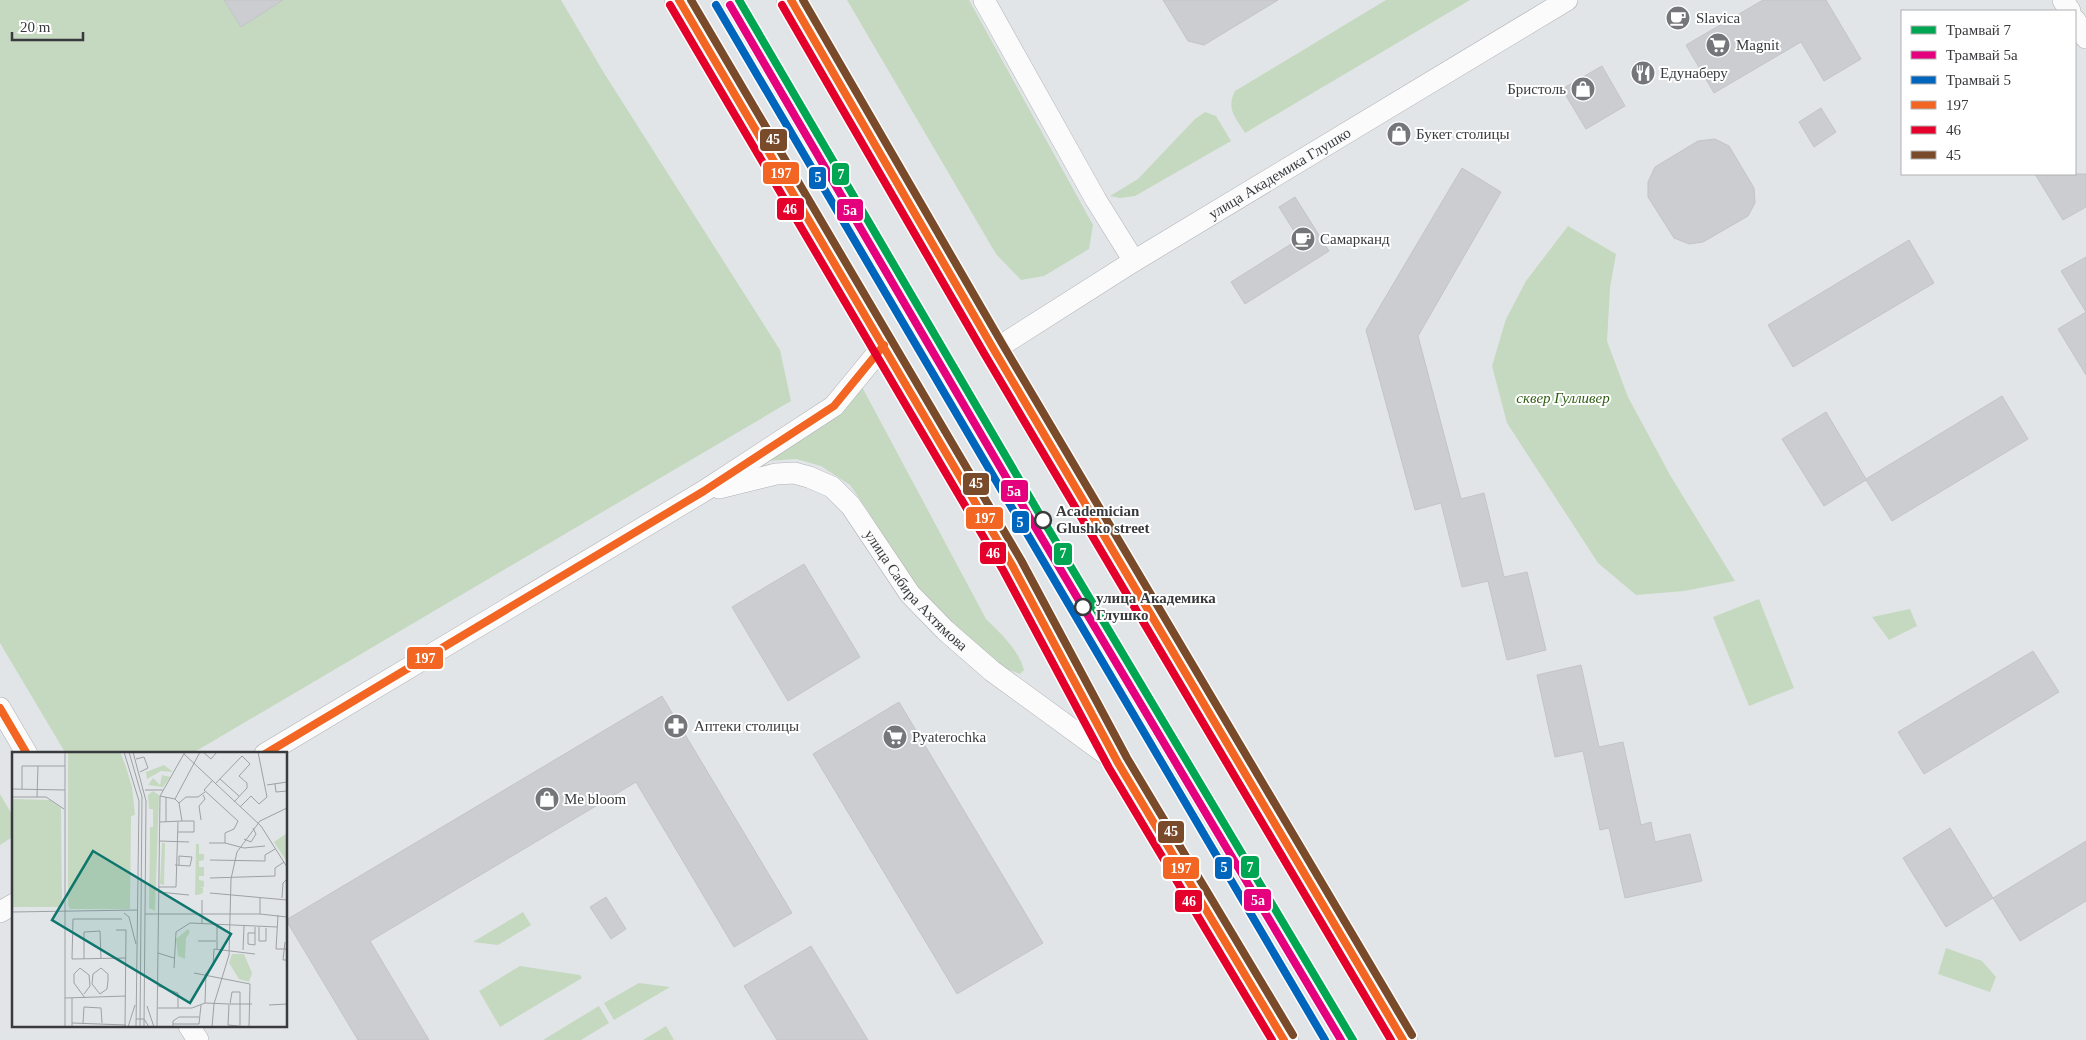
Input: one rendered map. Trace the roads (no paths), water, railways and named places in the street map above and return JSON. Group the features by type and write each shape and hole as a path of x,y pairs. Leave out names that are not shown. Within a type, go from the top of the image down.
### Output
{"main road":[{"path":"679,0 738,104 884,345 1012,565 1118,763 1284,1040"},
{"path":"791,0 994,350 1403,1040"}],"street":[{"path":"984,0 1091,192 1134,261"},
{"name":"улица Академика Глушко","path":"994,350 1134,261 1567,0"},
{"path":"2076,22 2086,38"},
{"name":"улица Сабира Ахтямова","path":"269,752 704,491 834,406 884,345"},
{"name":"улица Сабира Ахтямова","path":"704,491 776,474 809,476 832,487 851,506 910,594 945,630 992,671 1118,763"},
{"path":"0,708 26,752"},
{"path":"0,912 12,905"},
{"path":"191,1028 198,1040"}],"tram line":[{"name":"7","path":"739,0 1043,520 1353,1040"},
{"name":"5","path":"716,5 1325,1040"},
{"name":"5а","path":"730,5 1034,525 1341,1040"}],"place":[{"name":"Slavica","path":"1678,18"},
{"name":"Magnit","path":"1718,45"},
{"name":"Едунаберу","path":"1643,73"},
{"name":"Бристоль","path":"1583,89"},
{"name":"Букет столицы","path":"1399,134"},
{"name":"Самарканд","path":"1303,239"},
{"name":"Academician Glushko street","path":"1043,520"},
{"name":"улица Академика Глушко","path":"1083,607"},
{"name":"Аптеки столицы","path":"676,726"},
{"name":"Pyaterochka","path":"895,737"},
{"name":"Me bloom","path":"547,799"}],"park label":[{"name":"сквер Гулливер","path":"1563,398"}]}
